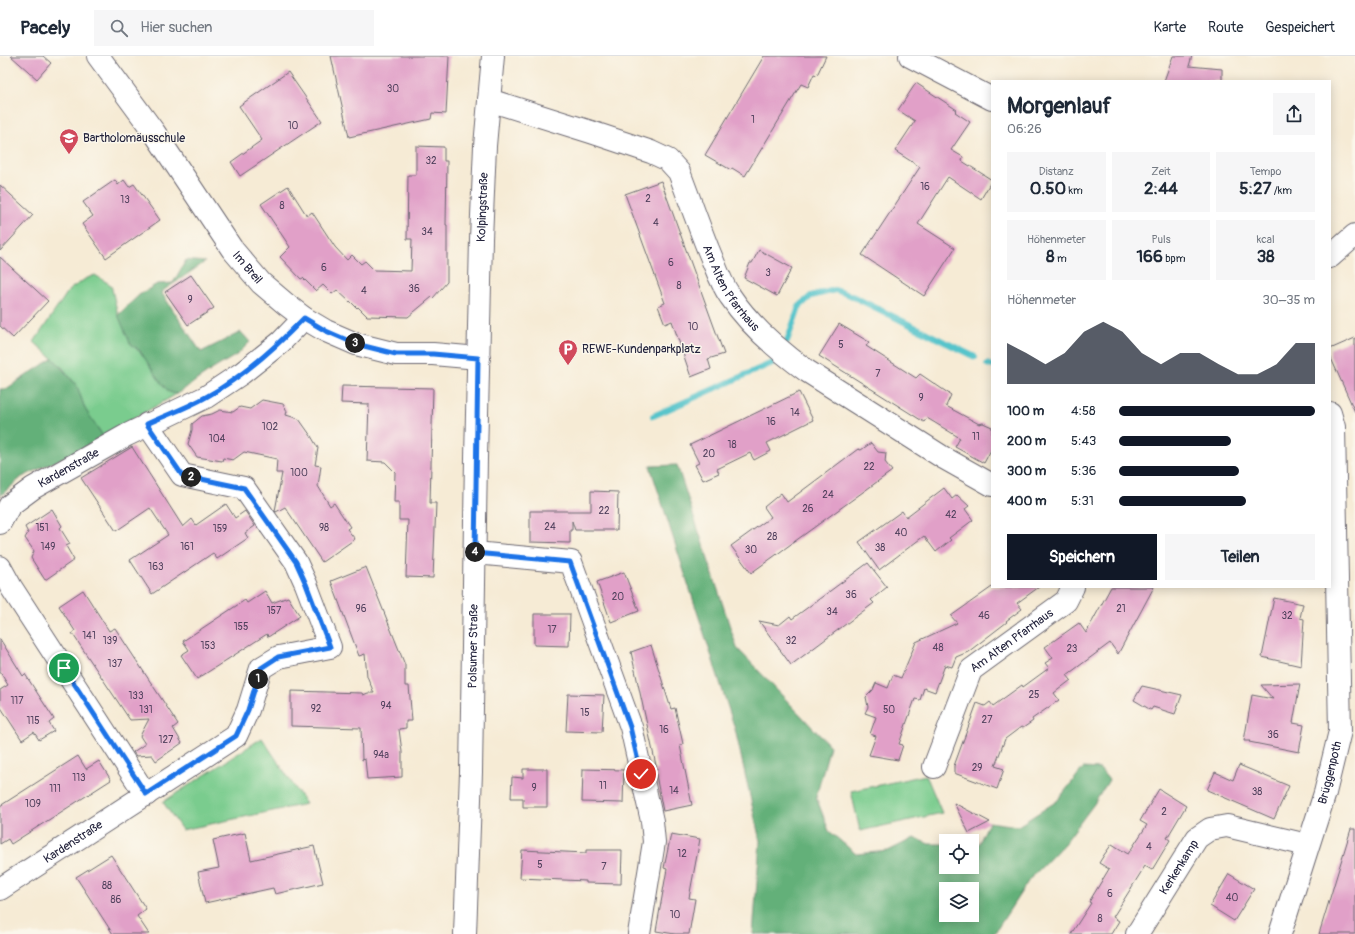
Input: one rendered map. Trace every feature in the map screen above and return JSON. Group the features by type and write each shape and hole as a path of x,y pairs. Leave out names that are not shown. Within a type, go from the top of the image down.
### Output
{"street":[{"name":"Im Breil","path":"98,56 154,132 232,249 261,283 304,318 326,331 356,344 396,354 433,354 478,358"},
{"name":"Kolpingstraße","path":"478,358 485,146 493,56"},
{"path":"910,56 991,98"},
{"name":"Am Alten Pfarrhaus","path":"489,100 599,134 651,152 668,160 679,172 718,275 730,296 749,320 786,356 807,371 944,458 991,484"},
{"path":"1331,256 1355,235"},
{"name":"Kardenstraße","path":"0,523 10,505 34,488 147,424 206,397 242,373 280,342 304,318"},
{"name":"Polsumer Straße","path":"465,934 471,772 478,358"},
{"name":"Brüggenpoth","path":"1280,934 1325,792 1348,736 1335,442 1334,427 1331,416"},
{"name":"Kardenstraße","path":"0,889 236,736 248,710 261,668 278,657 330,647 296,562 244,488 182,475 147,424"},
{"path":"475,553 570,562 630,727 652,821 654,842 639,934"},
{"path":"0,567 19,600 146,794"},
{"name":"Am Alten Pfarrhaus","path":"934,767 971,670 1066,601 1072,588"},
{"name":"Kerkenkamp","path":"1137,934 1197,838 1210,829 1227,826 1308,845"}],"green space":[{"path":"186,260 205,262 161,292 201,352 241,332 250,342 238,354 177,394 169,392 159,380 140,351 130,343 118,315 139,295 157,284 173,283"},
{"path":"95,275 111,285 118,315 129,337 130,343 142,354 169,392 177,394 103,436 85,409 77,386 62,367 34,342 69,290 85,279"},
{"path":"53,358 77,386 85,409 103,436 82,449 22,477 0,496 0,389 6,389"},
{"path":"677,465 737,648 830,746 816,797 829,831 856,854 888,851 914,838 929,844 939,844 939,874 979,874 979,843 989,822 1018,826 1057,801 1083,768 1100,769 1109,780 1094,804 1064,844 1029,880 994,934 753,934 760,841 735,729 650,466"},
{"path":"262,738 306,804 182,830 163,802"},
{"path":"926,775 942,813 860,831 851,791"}],"building":[{"path":"11,56 43,56 51,63 37,79"},
{"path":"331,56 449,56 446,114 432,113 431,119 349,137"},
{"path":"764,56 826,56 817,75 814,74 808,87 801,84 745,176 705,155"},
{"path":"1173,56 1192,56 1189,66 1222,69 1222,80 1164,80"},
{"path":"288,72 322,121 240,176 231,162 262,140 239,106"},
{"path":"916,83 957,110 955,112 970,122 951,150 963,157 962,161 991,179 981,199 948,177 918,224 955,248 924,296 862,255 920,167 895,151 915,121 898,110"},
{"path":"416,146 444,147 444,161 447,161 447,282 433,298 432,297 408,317 367,316 337,290 332,294 323,285 316,291 303,278 301,279 280,257 290,247 261,204 288,186 307,216 312,212 335,247 347,260 352,255 361,264 365,261 374,270 411,271 412,239 407,239 408,175 416,175"},
{"path":"115,180 118,185 124,180 129,187 134,184 160,220 106,258 82,224 93,216 83,202"},
{"path":"661,181 724,354 708,359 711,369 691,377 672,321 665,324 658,306 665,303 625,194"},
{"path":"0,185 33,215 0,251"},
{"path":"759,250 792,268 777,296 744,278 750,263 752,263"},
{"path":"0,257 48,301 13,338 0,326"},
{"path":"191,275 214,308 188,325 165,292"},
{"path":"839,324 869,342 866,346 916,378 920,374 951,395 946,406 979,424 983,423 991,427 991,450 984,463 955,447 960,438 927,418 924,422 819,356"},
{"path":"1355,338 1355,412 1331,358 1331,349"},
{"path":"342,386 433,388 430,503 436,503 433,578 406,577 408,520 399,520 399,502 394,502 395,472 385,462 367,461 369,404 341,403"},
{"path":"799,392 813,420 767,443 771,451 754,460 750,453 717,469 719,473 703,480 695,465 699,463 690,445"},
{"path":"262,400 283,404 287,411 286,415 299,419 311,436 318,448 315,465 321,466 318,486 330,506 334,503 350,527 347,529 355,539 322,562 285,507 276,512 275,511 282,473 276,473 277,459 244,452 233,460 223,458 222,461 197,457 188,444 192,424 202,416 212,414 220,410 233,412 240,407 250,409"},
{"path":"871,443 878,452 886,453 885,462 892,471 751,573 731,546 771,517 764,507 781,493 787,502 858,449 861,450"},
{"path":"132,447 183,527 192,519 196,525 226,504 235,518 245,511 255,526 245,533 248,538 217,559 213,553 152,594 130,560 168,535 150,508 116,531 81,478"},
{"path":"944,488 952,499 957,495 969,506 965,509 973,520 949,538 951,540 936,552 924,536 879,570 859,542 902,511 906,517"},
{"path":"591,491 618,492 617,530 575,530 572,521 570,543 530,542 530,511 591,511"},
{"path":"52,509 62,526 60,528 70,544 66,546 74,560 45,580 31,558 34,551 25,538 28,533 25,527"},
{"path":"868,563 887,587 871,600 874,603 791,665 759,621 779,625 790,616 792,619"},
{"path":"366,567 405,665 405,686 409,686 412,721 406,721 406,728 399,729 402,752 402,777 367,779 365,759 362,760 361,728 291,726 291,691 362,693 363,695 374,693 367,676 365,654 359,656 331,581"},
{"path":"624,572 639,611 611,622 597,582"},
{"path":"991,588 1038,588 1017,603 1022,609 1006,621 1007,622 968,652 956,657 952,667 945,665 935,692 924,688 920,700 915,699 899,744 903,745 898,760 869,755 876,736 870,734 876,717 865,713 868,707 866,697 873,690 876,683 888,688 893,675 901,678 916,642 957,623 951,616"},
{"path":"1110,588 1153,588 1118,654 1110,643 1067,675 1071,680 1054,693 1059,700 1032,719 1033,721 1023,728 1021,727 1005,739 995,766 1004,769 997,789 954,773 954,766 977,703 985,706 990,702 993,706 1049,668 1045,663 1053,658 1045,647 1079,623 1086,633"},
{"path":"83,590 109,631 115,628 178,724 173,728 182,743 156,761 152,755 136,756 133,752 145,744 140,736 149,719 130,720 72,633 75,631 59,606"},
{"path":"265,591 272,603 288,597 300,616 268,637 267,634 197,679 181,655 189,650 183,641 245,600 247,603"},
{"path":"1274,598 1303,604 1300,618 1304,619 1301,666 1262,657"},
{"path":"534,614 570,614 569,646 534,645"},
{"path":"0,639 23,676 25,674 54,719 49,723 54,731 39,740 34,732 22,740 0,706 0,690 8,685 0,672"},
{"path":"651,645 671,709 675,708 683,744 680,745 692,805 663,811 655,770 657,770 631,652"},
{"path":"1300,684 1293,723 1304,725 1299,752 1244,741 1252,695 1273,699 1261,685"},
{"path":"1142,686 1182,695 1175,714 1153,707 1151,710 1134,700"},
{"path":"568,694 604,695 602,732 566,731"},
{"path":"78,756 86,769 99,761 111,780 11,844 8,839 0,844 0,806"},
{"path":"1239,765 1289,786 1274,819 1207,790 1215,772 1233,780"},
{"path":"523,769 547,769 547,807 523,807 523,798 511,798 512,777 523,778"},
{"path":"583,769 624,770 623,803 582,802"},
{"path":"1159,789 1186,806 1167,838 1170,840 1152,870 1145,866 1113,917 1119,921 1111,934 1071,934 1091,903 1089,902 1109,869 1099,863 1112,844 1128,854 1147,825 1140,821"},
{"path":"954,803 990,822 969,833"},
{"path":"1351,829 1355,829 1355,934 1319,934"},
{"path":"245,833 251,860 314,846 323,883 275,894 273,888 205,903 198,872 219,868 213,840"},
{"path":"671,834 700,839 689,898 695,899 689,934 675,934 656,931 667,869 664,868"},
{"path":"522,850 586,853 586,850 622,850 621,884 520,878"},
{"path":"111,855 146,909 137,916 149,934 113,934 76,877"},
{"path":"1229,874 1254,889 1234,921 1210,906"}],"waterway":[{"path":"787,341 799,307 811,296 835,290 850,295 975,357"},
{"path":"653,416 772,363"},
{"path":"987,364 991,366"}],"place":[{"name":"Bartholomäusschule","path":"69,155"},
{"name":"REWE-Kundenparkplatz","path":"568,366"}],"route":[{"path":"64,668 146,794 236,736 248,710 261,668 278,657 330,647 296,562 244,488 182,475 147,424 206,397 242,373 280,342 304,318 326,331 356,344 396,354 433,354 478,358 475,553 570,562 630,727 641,774"}]}
